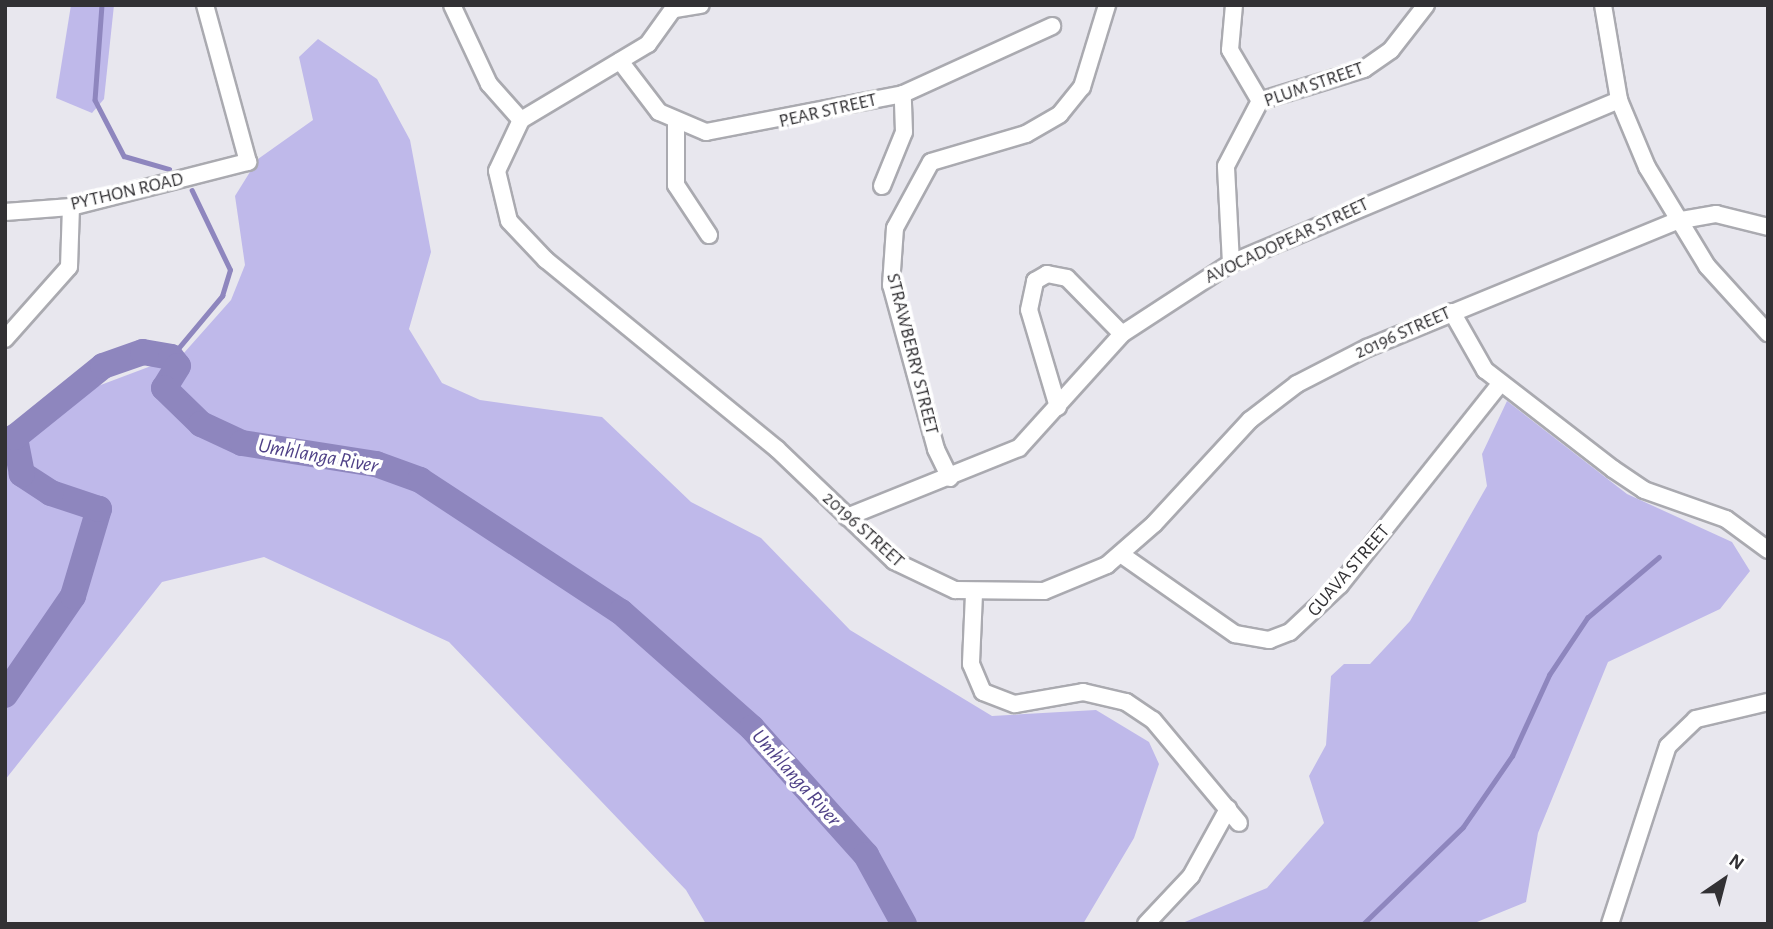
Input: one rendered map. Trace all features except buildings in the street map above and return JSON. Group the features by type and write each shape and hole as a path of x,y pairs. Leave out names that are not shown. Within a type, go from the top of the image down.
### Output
{"street":[{"name":"PYTHON ROAD","path":"5,212 71,207 248,162 205,5"},
{"path":"452,5 489,84 521,120 620,61 661,32 676,7 701,5"},
{"name":"STRAWBERRY STREET","path":"950,478 936,449 891,285 895,228 931,162 1026,134 1060,114 1083,87 1107,5"},
{"path":"1234,5 1230,50 1260,101"},
{"name":"PLUM STREET","path":"1231,263 1226,166 1260,101 1364,69 1391,50 1426,5"},
{"path":"1602,5 1619,100 1676,221 1768,333"},
{"name":"PEAR STREET","path":"620,61 642,96 676,124 706,132 747,128 903,94 1052,26"},
{"path":"882,186 904,132 903,94"},
{"name":"AVOCADOPEAR STREET","path":"847,517 950,478 1019,448 1122,334 1231,263 1619,100"},
{"name":"20196 STREET","path":"521,120 497,171 499,197 517,234 741,417 909,572 974,594 1044,591 1122,555 1222,447 1276,399 1321,370 1452,312 1676,221 1716,214 1768,227"},
{"path":"676,124 676,185 709,235"},
{"path":"5,340 69,267 71,207"},
{"path":"1058,407 1029,310 1035,281 1047,274 1067,278 1122,334"},
{"path":"1452,312 1471,352 1500,384 1547,415 1631,482 1726,519 1768,550"},
{"name":"GUAVA STREET","path":"1122,555 1236,634 1269,640 1290,632 1340,585 1500,384"},
{"path":"974,594 971,664 983,692 1015,704 1083,692 1126,702 1153,720 1239,823"},
{"path":"1610,924 1668,746 1696,719 1768,702"},
{"path":"1146,924 1191,876 1228,809"}],"shaded area":[{"path":"71,5 114,5 104,99 92,113 56,98"},
{"path":"318,39 377,79 410,140 431,252 409,329 442,383 480,400 602,417 691,502 761,538 850,630 992,716 1096,710 1149,742 1159,764 1134,838 1083,924 706,924 686,890 449,642 264,557 162,582 5,780 5,444 20,442 98,386 183,354 231,300 245,265 235,196 258,159 313,120 299,57"},
{"path":"1507,401 1627,494 1732,542 1750,571 1720,609 1608,662 1538,833 1526,902 1472,924 1180,924 1267,888 1324,823 1309,776 1326,745 1331,676 1344,664 1370,664 1410,621 1487,486 1482,454"}],"waterway":[{"path":"102,5 95,100 124,156 169,169"},
{"path":"171,357 222,296 230,270 192,191"},
{"name":"Umhlanga River","path":"5,695 73,596 99,509 51,493 22,474 15,437 103,366 143,352 171,357 178,366 164,388 201,424 242,443 376,464 420,480 621,612 752,728 866,855 904,924"},
{"path":"1363,924 1463,827 1512,756 1549,675 1587,618 1659,557"}]}
